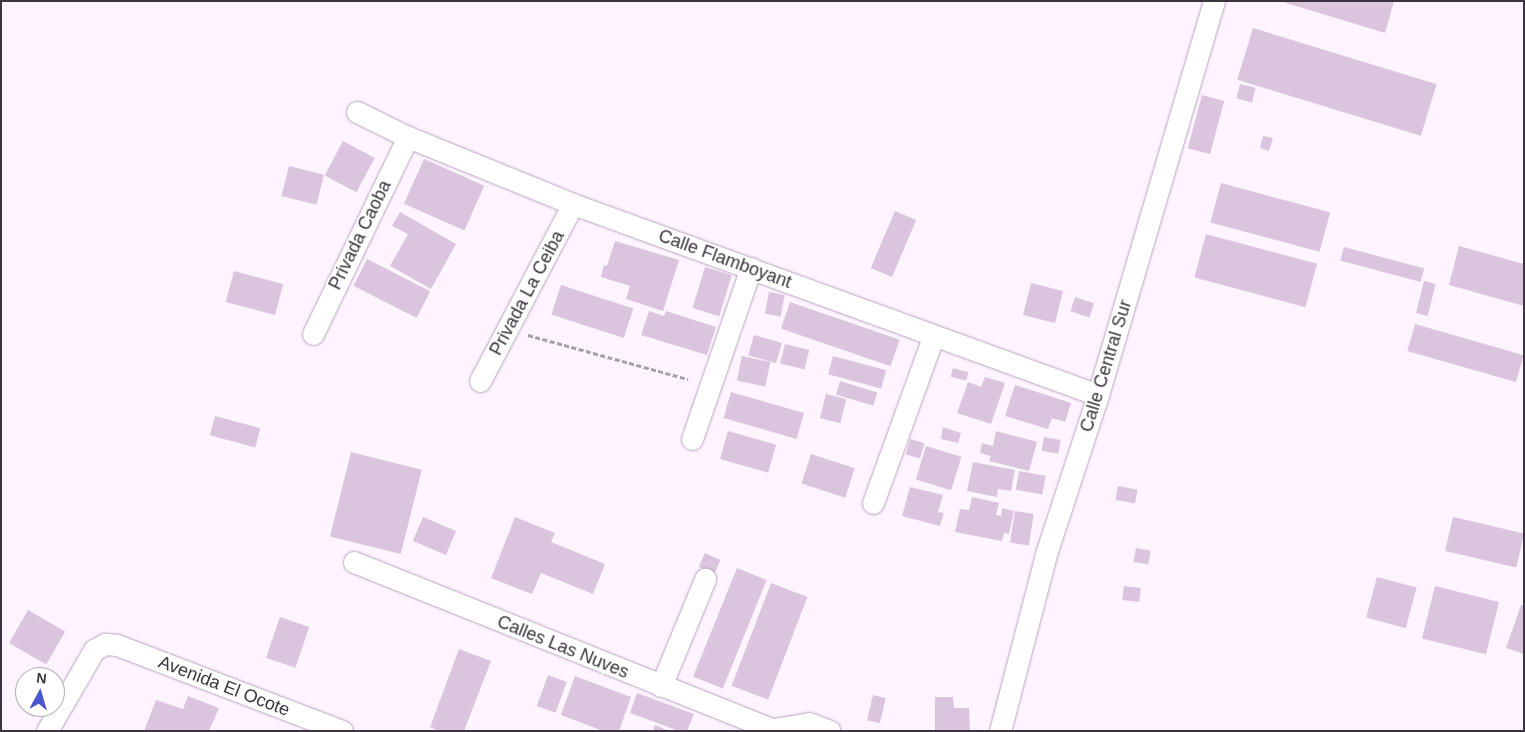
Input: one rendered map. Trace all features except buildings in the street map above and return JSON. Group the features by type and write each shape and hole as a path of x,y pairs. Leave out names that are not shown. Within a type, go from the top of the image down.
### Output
{"street":[{"name":"Calle Central Sur","path":"1000,731 1047,551 1098,395 1214,1"},
{"name":"Calle Flamboyant","path":"356,112 408,137 573,204 751,268 933,337 1098,395"},
{"name":"Privada Caoba","path":"313,334 408,137"},
{"name":"Privada La Ceiba","path":"480,381 573,204"},
{"path":"692,439 751,268"},
{"path":"873,503 933,337"},
{"name":"Calles Las Nuves","path":"354,562 774,730 810,724 830,731"},
{"path":"661,686 705,579"},
{"name":"Avenida El Ocote","path":"47,731 94,650 104,644 117,645 342,731"}],"path":[{"path":"507,330 710,385"}]}
